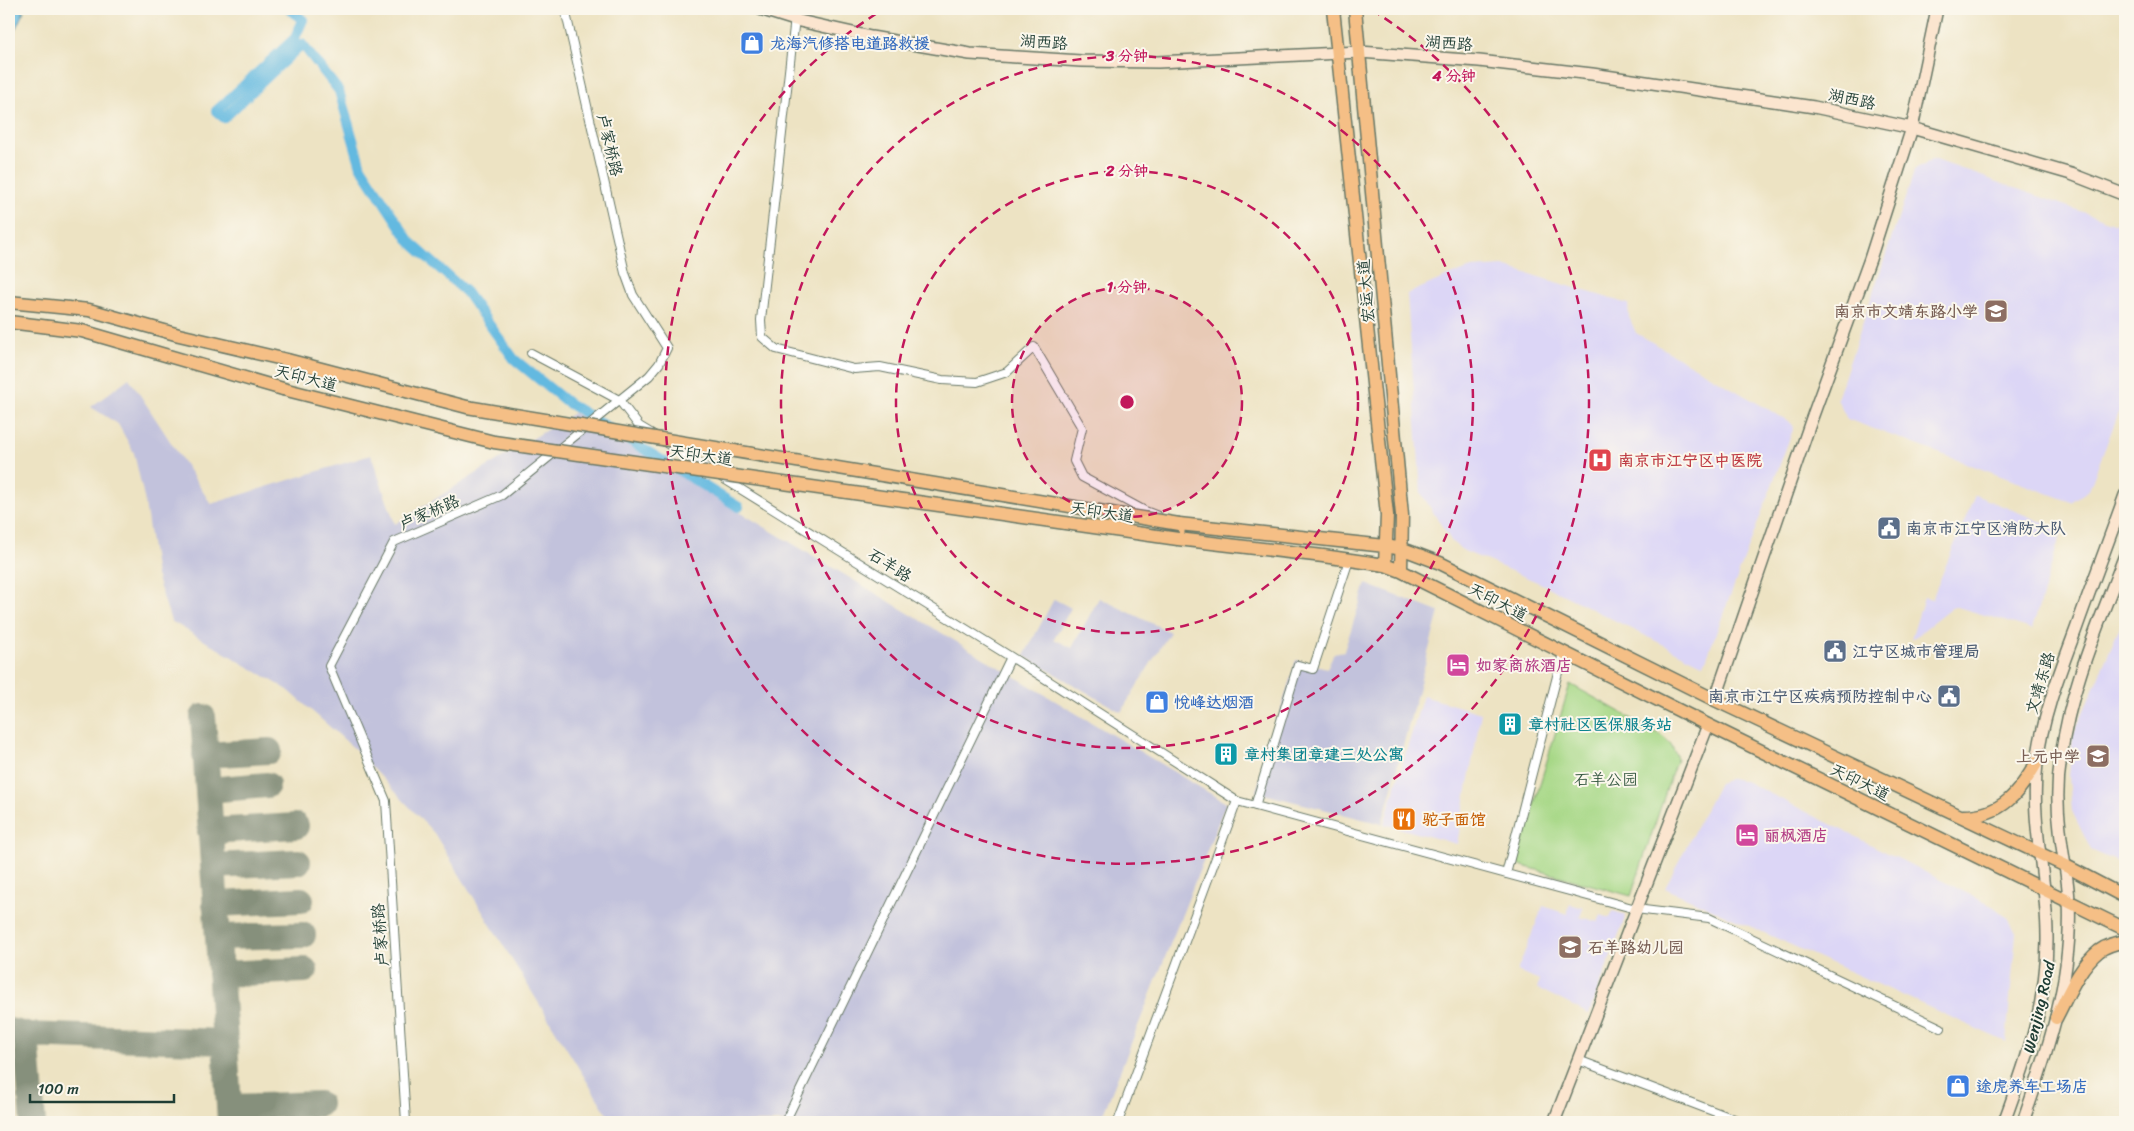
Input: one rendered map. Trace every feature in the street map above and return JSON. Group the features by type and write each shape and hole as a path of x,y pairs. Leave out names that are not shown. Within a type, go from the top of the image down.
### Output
{"main road":[{"name":"湖西路","path":"760,9 796,14 871,38 970,54 1071,60 1158,62 1360,52 1479,61 1592,74 1814,107 1912,128 2071,174 2125,195"},
{"name":"宏运大道","path":"1333,9 1387,515 1385,566"},
{"name":"宏运大道","path":"1355,9 1402,515 1403,549 1401,571"},
{"path":"1715,700 1812,418 1870,259 1912,128 1937,9"},
{"name":"天印大道","path":"9,302 89,310 179,335 287,360 467,407 1179,524 1403,549 1440,563 1715,700 2066,866 2125,897"},
{"name":"天印大道","path":"9,322 82,331 283,390 494,442 1178,539 1385,566 1401,571 1708,725 2125,928"},
{"name":"文靖东路","path":"2045,890 2038,853 2035,797 2037,762 2047,714 2125,495"},
{"path":"1178,539 1179,524"},
{"path":"2066,866 2060,830 2058,794 2060,758 2067,720 2077,684 2125,555"},
{"path":"1554,1122 1708,725"},
{"path":"1960,816 1975,816 1985,813 2010,800 2025,782 2037,762"},
{"name":"Wenjing Road","path":"2023,1122 2046,1054 2063,990 2068,951 2069,902 2066,866"},
{"name":"Wenjing Road","path":"2004,1122 2030,1048 2045,980 2047,936 2045,890"},
{"path":"2056,1018 2078,977 2092,958 2100,950 2125,941"}],"street":[{"name":"卢家桥路","path":"406,1122 386,800 329,666 394,542 502,496 649,376 659,364 667,348 633,295 625,273 565,9"},
{"path":"796,14 760,320 762,337 776,349 854,369 880,367 942,380 978,382 1007,372 1034,347 1082,428 1074,461 1082,477 1145,511 1179,524"},
{"name":"石羊路","path":"531,353 619,400 639,426 1011,656 1237,801 1636,908 1709,918 1941,1028"},
{"path":"1255,806 1298,665 1313,669 1349,560"},
{"path":"1506,874 1563,653"},
{"path":"786,1122 1011,656"},
{"path":"1118,1122 1237,801"},
{"path":"1578,1060 1742,1122"}],"shaded area":[{"name":"南京市文靖东路小学","path":"1933,159 2125,227 2125,396 2089,490 2071,502 1847,419 1837,399 1915,169"},
{"name":"南京市江宁区中医院","path":"1503,266 1628,304 1629,317 1636,333 1790,422 1794,427 1704,665 1542,584 1464,551 1452,542 1421,493 1407,294 1450,275 1472,268"},
{"path":"129,378 211,504 371,455 395,524 574,413 1226,803 1100,1122 612,1122 434,833 356,750 288,690 171,621 156,575 144,497 134,453 118,424 91,407"},
{"path":"1975,495 2062,530 2032,629 1954,606 1911,640 1924,597 1932,599"},
{"path":"1366,584 1439,612 1382,824 1256,792 1296,660 1327,668 1334,653 1344,651"},
{"path":"1099,598 1170,632 1121,712 1024,656 1054,599 1071,608 1054,639 1072,648"},
{"name":"上元中学","path":"2125,615 2125,865 2091,850 2072,811 2069,776 2073,736"},
{"path":"1423,696 1481,713 1457,844 1384,824"},
{"path":"1732,778 1747,782 1994,907 2009,919 2016,933 2006,1042 1665,888 1719,783"},
{"name":"石羊路幼儿园","path":"1570,904 1583,908 1580,917 1598,922 1601,915 1610,918 1613,911 1626,915 1589,1014 1537,988 1540,980 1517,971 1543,906 1567,914"}],"green space":[{"name":"石羊公园","path":"1570,684 1661,735 1671,744 1677,758 1631,896 1516,864"}],"water":[{"path":"9,9 24,11 9,43"}],"waterway":[{"path":"289,9 303,20 295,38 216,111 224,118 302,44 339,91 361,167 410,242 466,292 514,359 568,403 739,507"}],"taxiway":[{"path":"203,717 225,1042"},
{"path":"205,755 269,751"},
{"path":"208,790 267,785"},
{"path":"210,831 296,826"},
{"path":"213,866 298,862"},
{"path":"215,904 301,900"},
{"path":"218,937 303,935"},
{"path":"220,974 305,970"},
{"path":"9,1031 26,1035 33,1122"},
{"path":"26,1035 225,1042 230,1122"},
{"path":"229,1107 319,1104"}],"place":[{"name":"龙海汽修搭电道路救援","path":"752,43"},
{"name":"南京市文靖东路小学","path":"1996,311"},
{"name":"南京市江宁区中医院","path":"1600,460"},
{"name":"南京市江宁区消防大队","path":"1889,528"},
{"name":"江宁区城市管理局","path":"1835,651"},
{"name":"如家商旅酒店","path":"1458,665"},
{"name":"南京市江宁区疾病预防控制中心","path":"1949,696"},
{"name":"悦峰达烟酒","path":"1157,702"},
{"name":"章村社区医保服务站","path":"1510,724"},
{"name":"章村集团章建三处公寓","path":"1226,754"},
{"name":"上元中学","path":"2098,756"},
{"name":"驼子面馆","path":"1404,819"},
{"name":"丽枫酒店","path":"1747,835"},
{"name":"石羊路幼儿园","path":"1570,947"},
{"name":"途虎养车工场店","path":"1958,1086"}]}
